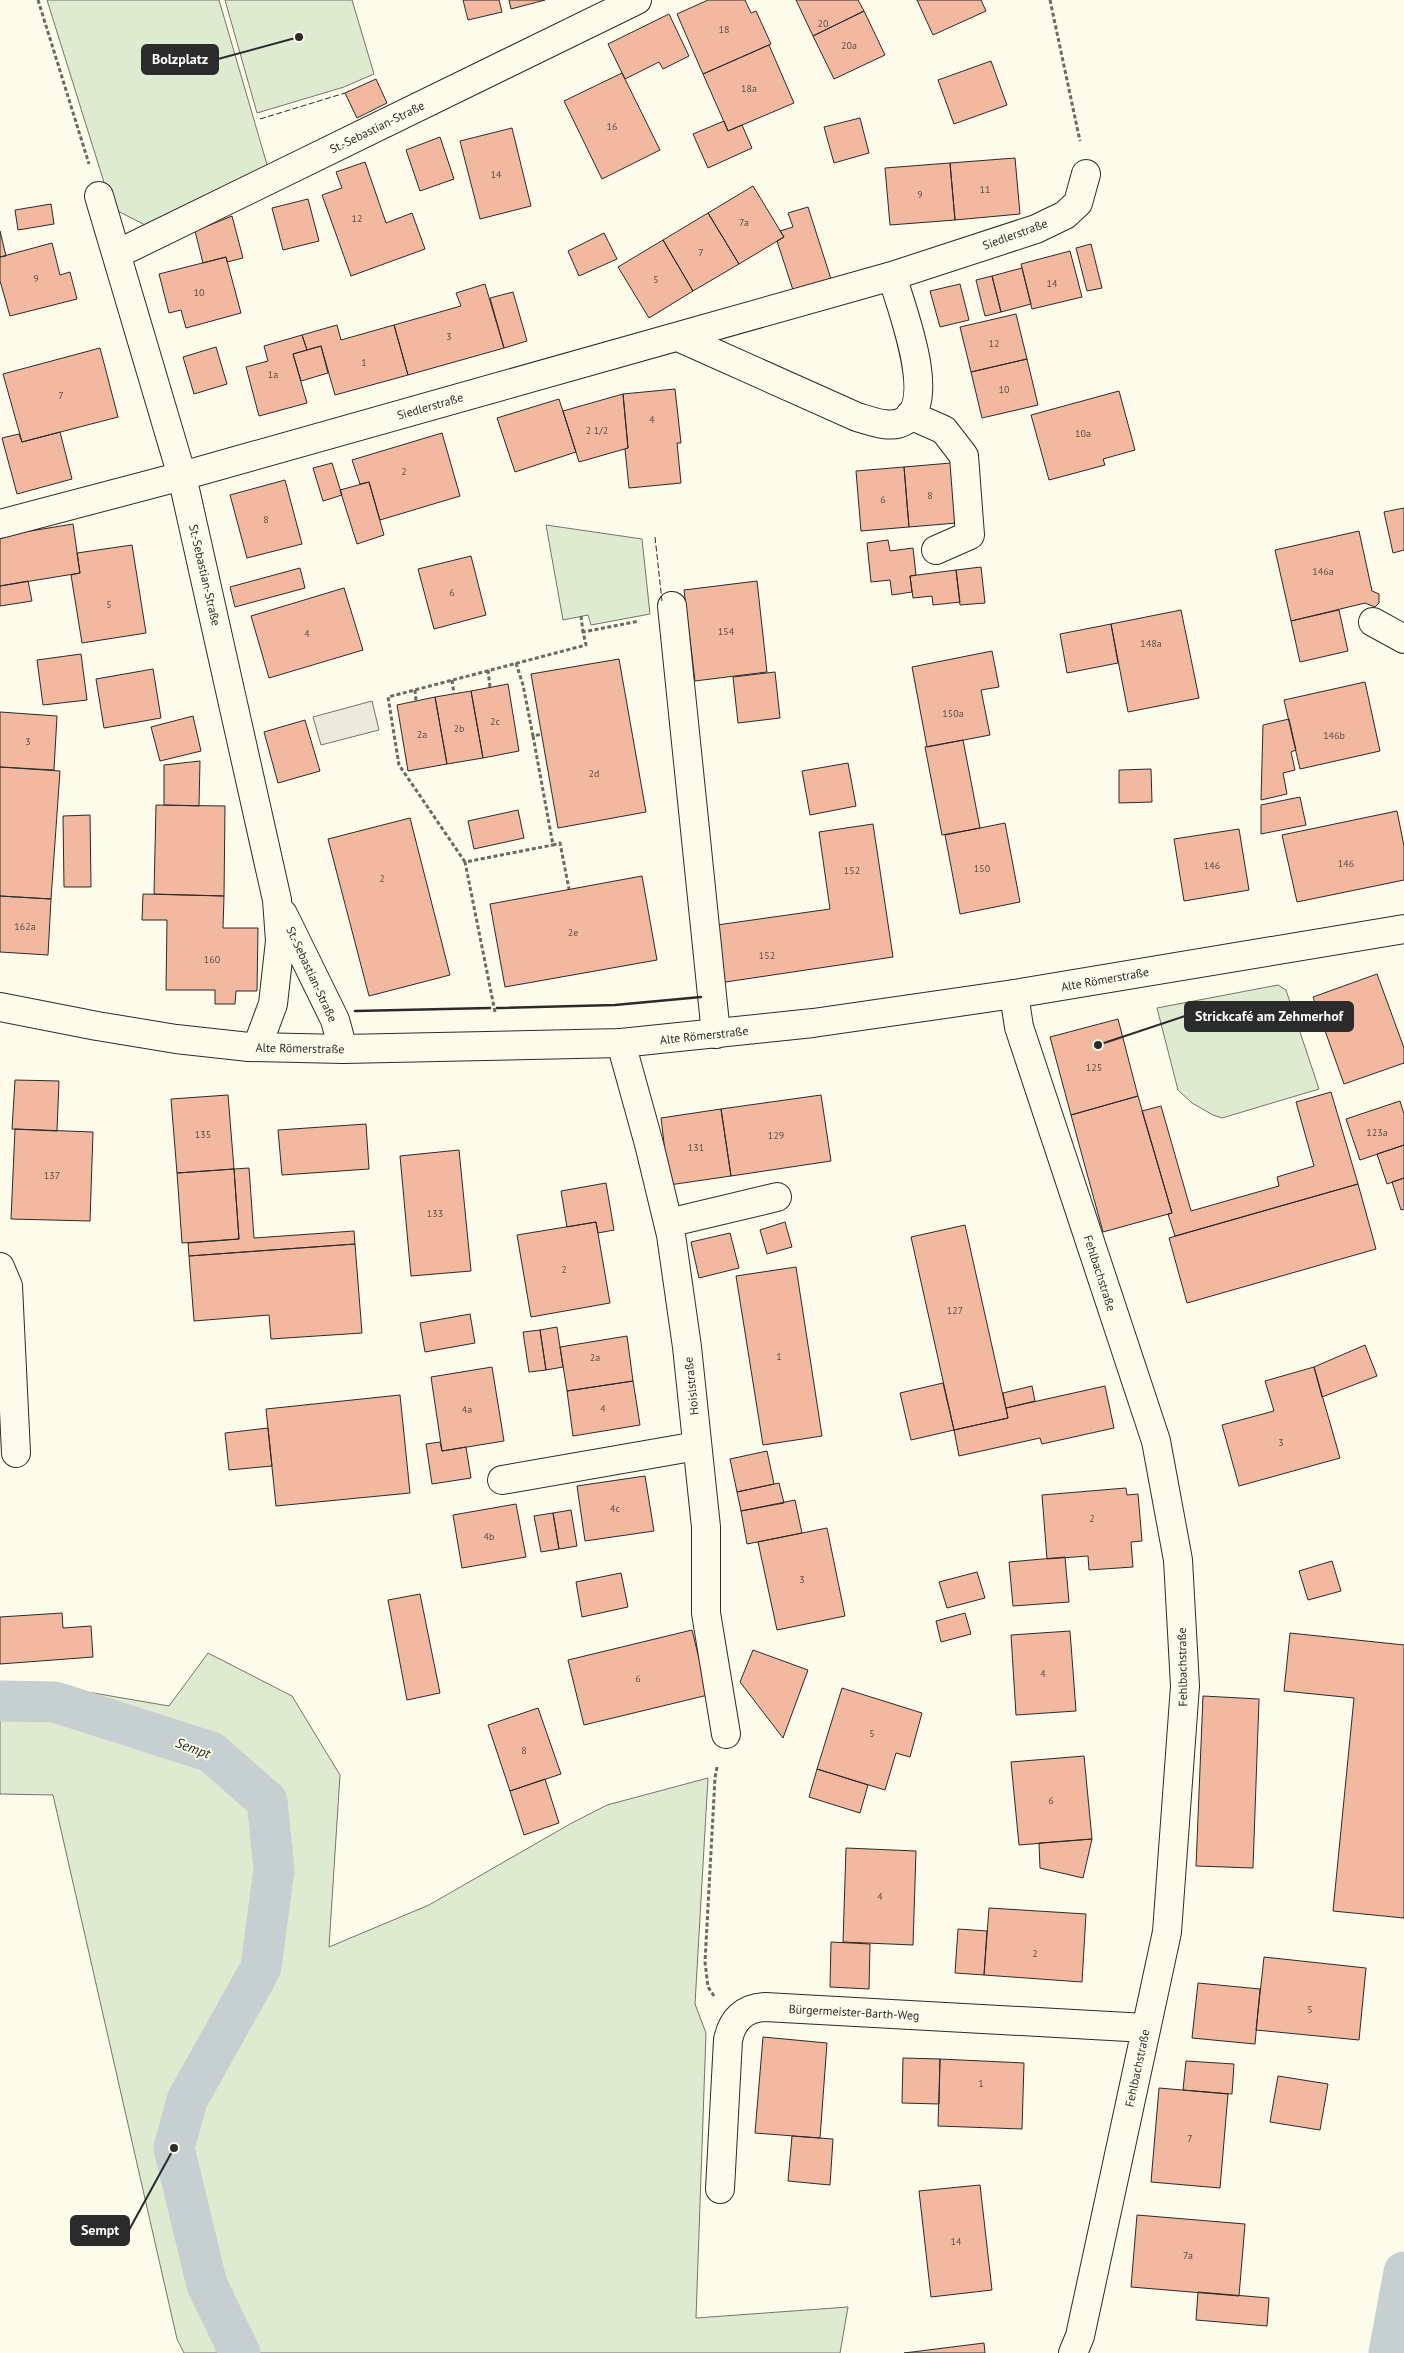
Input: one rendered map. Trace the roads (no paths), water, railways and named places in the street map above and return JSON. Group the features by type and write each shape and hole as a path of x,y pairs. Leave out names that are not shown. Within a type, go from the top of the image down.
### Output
{"street":[{"name":"St.-Sebastian-Straße","path":"117,254 636,0"},
{"name":"Siedlerstraße","path":"0,524 182,476 892,276 1036,229 1065,214 1078,203 1086,174"},
{"name":"St.-Sebastian-Straße","path":"99,196 182,476 277,900 280,941 273,1004 257,1047"},
{"path":"678,337 857,417 885,425 905,421 917,407 919,385 910,336 892,276"},
{"path":"910,415 944,430 964,456 970,535 936,550"},
{"path":"672,606 716,1034"},
{"path":"1373,622 1404,640"},
{"name":"St.-Sebastian-Straße","path":"277,900 335,1020 343,1049"},
{"name":"Alte Römerstraße","path":"0,1007 176,1039 257,1047 343,1049 621,1044 813,1023 1014,994 1404,929"},
{"name":"Fehlbachstraße","path":"1014,994 1019,1027 1156,1440 1178,1560 1184,1696 1167,1932 1080,2336 1074,2353"},
{"name":"Hoislstraße","path":"621,1044 649,1144 668,1223 687,1347 706,1527 706,1613 726,1734"},
{"path":"668,1223 777,1197"},
{"path":"0,1267 8,1286 16,1453"},
{"path":"502,1480 697,1446"},
{"name":"Bürgermeister-Barth-Weg","path":"720,2189 728,2040 730,2031 740,2016 756,2008 1146,2028"}],"waterway":[{"name":"Sempt","path":"0,1701 55,1702 211,1752 267,1801 274,1869 261,1967"},
{"name":"Sempt","path":"240,2353 207,2285 174,2148 187,2100 257,1975"},
{"name":"Sempt","path":"1389,2353 1404,2272"}],"place":[{"name":"Bolzplatz","path":"299,37"},
{"name":"Strickcafé am Zehmerhof","path":"1098,1045"},
{"name":"Sempt","path":"174,2148"}]}
